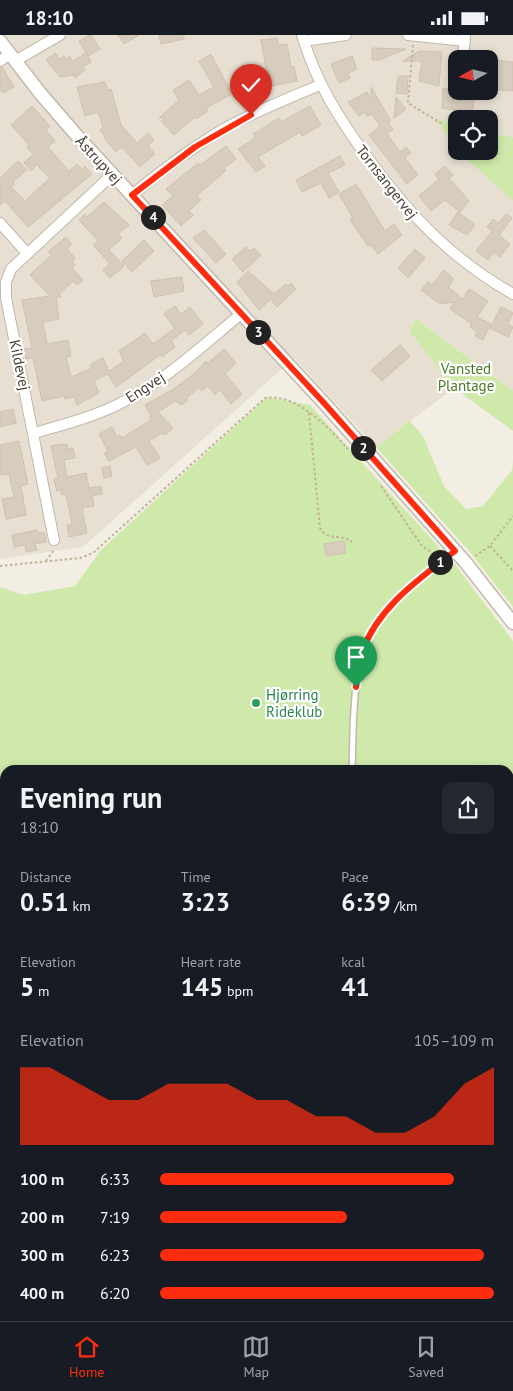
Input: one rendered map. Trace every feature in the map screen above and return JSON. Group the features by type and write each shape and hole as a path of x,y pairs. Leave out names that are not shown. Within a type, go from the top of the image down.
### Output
{"street":[{"path":"8,59 60,35"},
{"path":"303,38 346,35"},
{"path":"408,35 465,38"},
{"name":"Tornsangervej","path":"303,38 320,85 340,120 389,188 419,223 452,253 489,281 513,294"},
{"name":"Åstrupvej","path":"0,41 8,59 466,563 513,623"},
{"path":"132,195 168,165 223,130 251,115 320,85"},
{"name":"Kildevej","path":"54,540 6,298 6,281 11,269 27,253 113,174"},
{"path":"0,223 27,253"},
{"name":"Engvej","path":"34,433 86,419 118,404 155,383 241,314"}],"lane":[{"path":"352,765 356,687 362,654 369,636 378,619 393,603 455,551"}],"path":[{"path":"414,35 408,103 444,125"},
{"path":"0,566 80,558 93,553 265,398 271,397 294,404 309,413 332,432 350,451"},
{"path":"309,413 320,528 323,534 329,537 347,538 352,542"},
{"path":"381,486 422,546 443,560"},
{"path":"466,563 490,546 513,516"},
{"path":"46,561 53,551 54,540"},
{"path":"490,546 513,571"}],"shaded area":[{"path":"0,35 513,35 513,391 416,319 409,331 454,388 376,447 294,358 83,547 0,559"}],"green space":[{"path":"435,118 448,122 448,137"},
{"path":"498,134 513,138 513,201 468,160 498,160"},
{"name":"Vansted Plantage","path":"416,319 513,391 513,431 454,388 409,331"},
{"name":"Hjørring Rideklub","path":"267,397 310,405 456,566 513,641 513,765 0,765 0,587 24,595 75,586 101,550"},
{"name":"Vansted Plantage","path":"410,421 423,436 444,486 466,509 483,506 512,470 513,462 513,607 470,552 376,447"}],"building":[{"path":"91,35 100,49 88,56 79,41"},
{"path":"118,35 139,35 124,44"},
{"path":"159,35 184,35 184,39 161,44"},
{"path":"277,38 279,45 287,44 291,67 294,66 297,81 251,90 249,72 266,68 261,40"},
{"path":"372,48 406,49 379,60 372,60"},
{"path":"419,51 442,52 439,86 419,81 422,61 403,61"},
{"path":"55,53 60,59 64,56 66,59 69,56 73,61 86,53 91,62 83,67 85,70 75,78 74,75 60,77 46,60"},
{"path":"211,54 232,94 206,108 208,111 196,119 195,117 174,135 161,121 165,117 159,118 179,100 173,90 189,80 199,95 214,87 199,61"},
{"path":"352,56 357,69 348,73 350,78 339,83 331,64"},
{"path":"498,60 513,62 513,91 498,90"},
{"path":"2,67 14,87 3,93 0,89 0,68"},
{"path":"398,76 408,76 407,94 396,93"},
{"path":"105,82 107,90 111,89 121,125 137,143 148,133 154,140 148,146 155,154 140,167 122,147 116,152 104,138 100,130 103,127 98,112 85,116 77,87"},
{"path":"371,87 391,121 388,123 393,129 387,134 400,152 406,147 411,153 405,158 418,175 407,184 369,135 380,126 372,114 367,116 365,112 359,116 348,102 367,92 371,101"},
{"path":"443,88 448,89 448,100 474,100 472,110 442,108"},
{"path":"396,97 406,109 394,118"},
{"path":"32,106 50,126 46,130 55,141 48,147 69,171 77,164 82,169 85,166 92,174 28,227 5,201 0,205 0,178 18,161 27,170 13,182 15,184 11,187 25,201 50,178 37,165 31,171 24,163 33,154 27,147 29,145 11,125"},
{"path":"310,106 321,125 302,136 300,132 258,157 265,166 256,172 238,149 255,138 253,134 279,118 281,122"},
{"path":"226,146 236,159 224,168 226,170 220,176 197,195 201,200 189,211 193,215 181,226 162,205 173,196 166,189 198,163 200,165"},
{"path":"340,156 345,165 328,173 339,192 329,198 321,183 302,192 296,180"},
{"path":"445,166 453,175 449,178 469,201 460,212 445,200 431,211 419,196 439,179 435,174"},
{"path":"356,184 385,231 394,224 402,235 378,254 370,244 368,246 350,220 353,218 339,194"},
{"path":"104,202 129,225 118,234 122,238 109,250 124,266 110,278 103,270 110,264 93,245 98,241 79,220 85,214 87,217"},
{"path":"458,212 475,225 467,235 449,225"},
{"path":"506,214 512,218 499,235 510,244 500,257 494,252 488,260 476,251 492,231 487,227 493,219 499,223"},
{"path":"204,230 226,254 216,263 193,238"},
{"path":"66,237 72,244 67,249 75,258 72,261 75,265 72,268 83,280 77,285 73,281 59,294 61,297 56,297 59,319 43,322 47,344 68,340 71,356 66,357 71,377 91,369 91,364 103,358 109,371 124,361 119,351 145,333 153,344 175,328 164,314 175,306 181,314 190,307 203,324 189,335 185,330 171,341 175,347 162,357 160,355 116,387 108,374 94,381 99,393 77,405 74,397 65,399 64,396 42,401 33,358 26,359 24,349 32,348 22,300 50,296 30,275 51,255 48,252"},
{"path":"144,240 154,251 132,272 122,261"},
{"path":"246,247 250,251 254,248 261,255 243,272 232,259"},
{"path":"415,249 425,258 408,278 398,268"},
{"path":"444,270 454,279 448,287 463,299 469,289 488,301 477,317 491,324 483,340 475,336 477,332 470,327 472,324 450,309 454,302 440,304 421,290 428,282 432,285"},
{"path":"248,271 274,294 286,284 288,286 291,283 296,289 277,307 272,298 259,310 237,282"},
{"path":"182,277 184,291 154,297 151,281"},
{"path":"501,307 513,313 508,324 513,327 508,337 490,328"},
{"path":"400,345 410,356 382,381 371,370"},
{"path":"224,349 236,363 225,374 242,394 231,404 220,390 215,395 208,386 202,391 199,388 186,398 188,400 182,405 175,401 158,412 173,428 165,435 162,433 149,441 160,458 147,465 136,447 109,461 104,453 108,451 99,434 112,427 117,437 120,435 122,438 151,420 145,405 172,390 194,374 206,361 208,363"},
{"path":"13,409 16,423 0,427 0,412"},
{"path":"19,441 28,484 21,486 26,515 6,519 2,499 14,497 9,474 0,475 0,445"},
{"path":"67,444 68,449 73,448 75,458 64,460 67,477 86,473 89,488 101,486 102,494 92,496 94,506 82,508 87,533 69,537 67,525 72,524 66,494 62,495 60,490 57,491 54,480 58,479 51,446"},
{"path":"110,466 112,476 104,478 102,468"},
{"path":"37,530 38,533 44,532 46,542 35,544 37,550 26,552 25,545 14,547 12,535"},
{"path":"344,541 346,553 326,556 324,544"}],"place":[{"name":"Hjørring Rideklub","path":"256,703"}],"route":[{"path":"251,115 223,130 168,165 132,195 324,403 455,551 415,583 378,619 362,654 356,687"}]}
